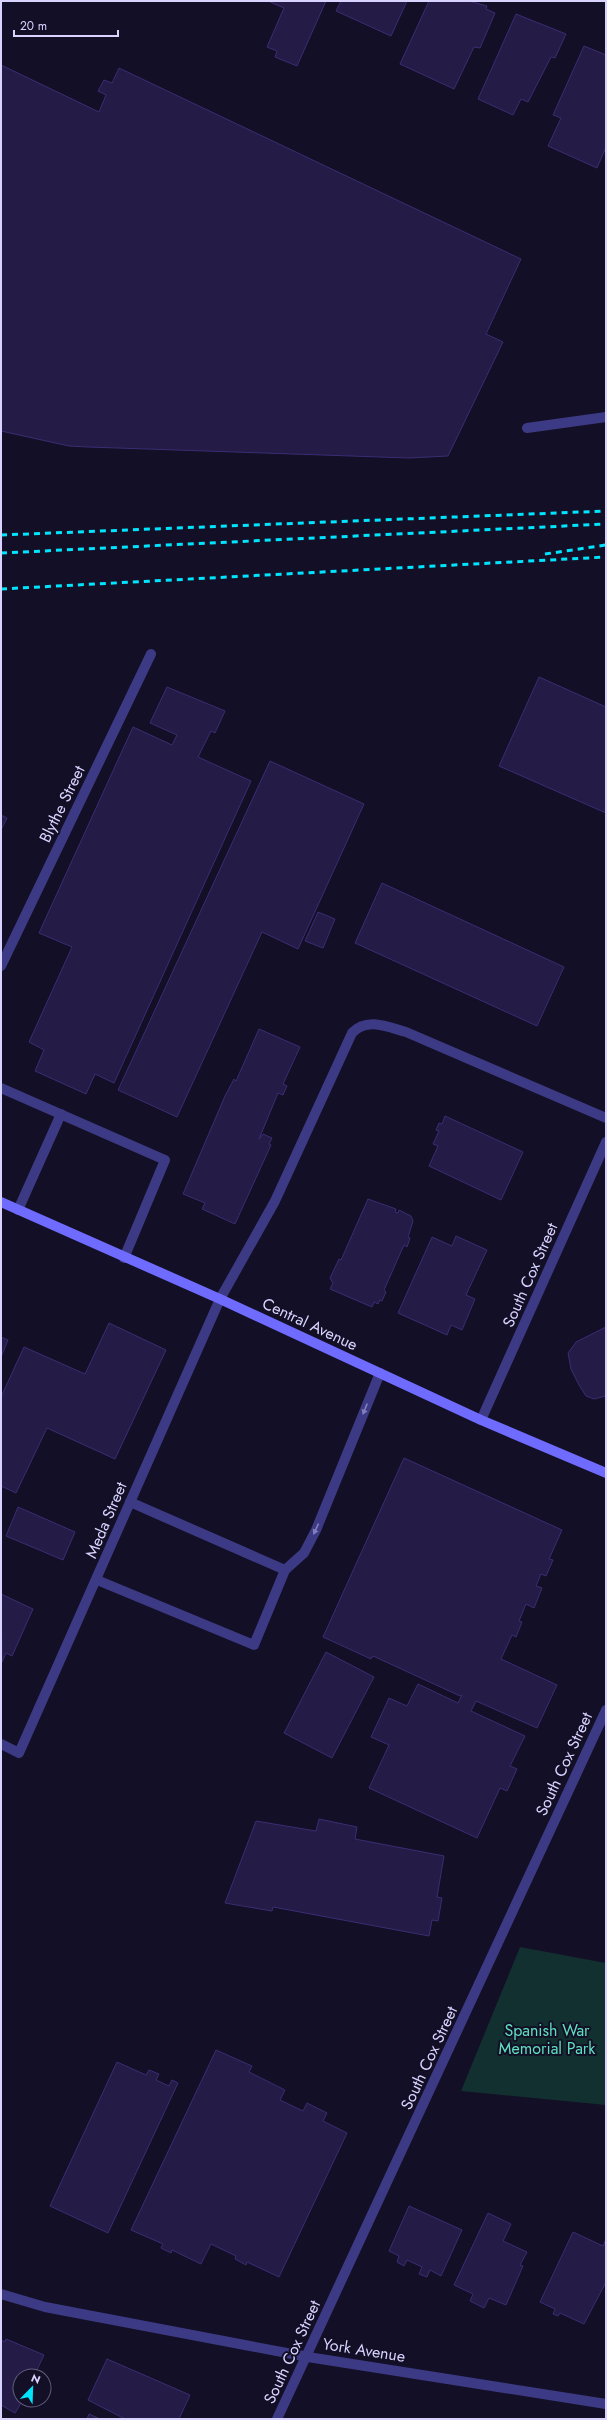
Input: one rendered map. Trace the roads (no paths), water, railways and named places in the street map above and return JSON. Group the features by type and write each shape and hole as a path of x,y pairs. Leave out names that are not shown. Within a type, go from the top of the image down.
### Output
{"main road":[{"name":"Central Avenue","path":"1,1202 220,1300 481,1420 606,1473"}],"street":[{"path":"527,428 606,416"},
{"name":"Blythe Street","path":"1,966 151,654"},
{"name":"Meda Street","path":"1,1744 19,1753 220,1300 275,1201 352,1033 364,1024 375,1024 406,1032 606,1118"},
{"path":"1,1088 165,1160 124,1258"},
{"path":"18,1210 61,1114"},
{"name":"South Cox Street","path":"481,1420 606,1142"},
{"path":"97,1580 254,1645 286,1570 304,1553 316,1530 380,1373"},
{"path":"130,1502 286,1570"},
{"name":"South Cox Street","path":"277,2419 308,2357 606,1710"},
{"name":"York Avenue","path":"1,2294 45,2307 308,2357 606,2404"}],"railway":[{"path":"1,535 606,511"},
{"path":"1,553 606,524"},
{"path":"545,554 606,545"},
{"path":"1,589 606,557"}],"park label":[{"name":"Spanish War Memorial Park","path":"547,2039"}]}
